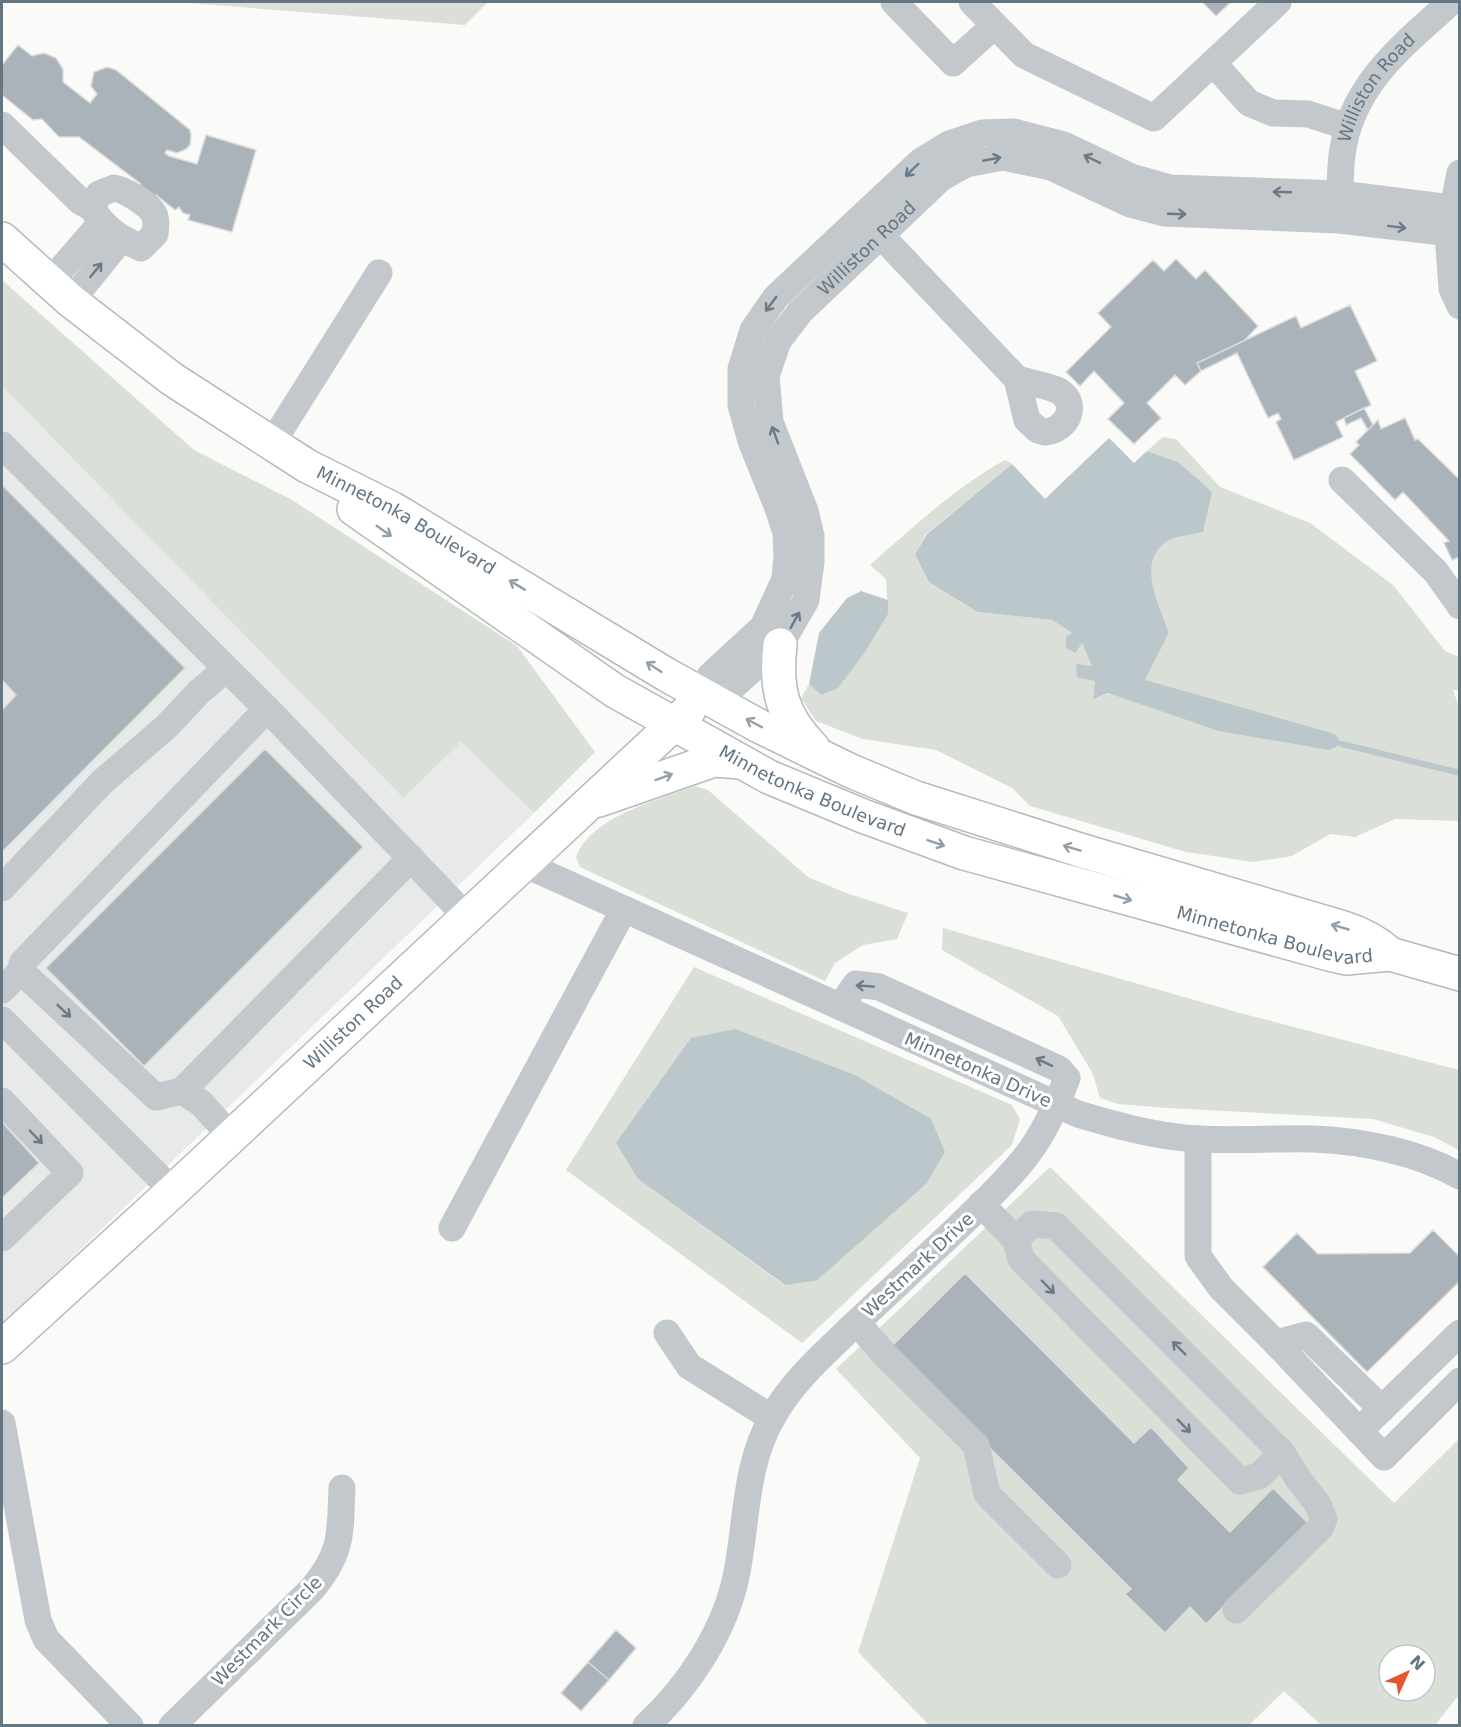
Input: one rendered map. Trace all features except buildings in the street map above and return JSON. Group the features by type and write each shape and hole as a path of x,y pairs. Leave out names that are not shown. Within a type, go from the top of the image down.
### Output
{"main road":[{"name":"Minnetonka Boulevard","path":"2,239 61,291 172,379 308,466 393,509 667,675 821,756 916,798 1365,935 1390,954"},
{"name":"Minnetonka Boulevard","path":"308,466 363,516 615,691 777,781 931,842 1029,872 1346,958 1390,954 1459,973"},
{"path":"780,645 779,693 786,712 798,732 821,756"},
{"name":"Williston Road","path":"2,1347 705,696"},
{"path":"589,804 714,760 740,762"}],"street":[{"path":"894,2 952,63 994,26"},
{"path":"972,2 1024,55 1154,118 1278,2"},
{"name":"Williston Road","path":"872,226 778,341 766,376 770,422 805,510 811,536 811,562 806,600 780,645 730,689 705,696 710,676 763,627 785,579 786,533 751,441 741,405 741,369 753,330 776,297 872,226 941,178 966,164 1003,157 1051,167 1130,204 1164,213 1339,207 1342,154 1348,127 1369,83 1394,53 1451,2"},
{"path":"1213,63 1249,103 1273,113 1308,114 1348,127"},
{"path":"2,125 105,223 61,291"},
{"path":"1460,173 1452,289 1460,306"},
{"path":"1339,207 1455,221"},
{"path":"872,226 1017,380"},
{"path":"272,443 379,273"},
{"path":"2,446 267,709 466,916"},
{"path":"1342,480 1436,572 1460,606"},
{"path":"2,888 102,782 166,727 199,692 226,669"},
{"path":"2,990 21,972 22,963 267,709"},
{"path":"21,972 156,1097 182,1091 411,858"},
{"name":"Minnetonka Drive","path":"524,864 1056,1106 1128,1129 1198,1139 1315,1139 1364,1144 1444,1167 1460,1176"},
{"path":"452,1228 624,909"},
{"path":"2,1020 173,1191"},
{"path":"182,1091 201,1103 230,1135"},
{"path":"2,1101 70,1173 2,1238"},
{"name":"Westmark Drive","path":"645,1725 663,1710 707,1650 724,1612 737,1575 747,1492 757,1453 772,1418 818,1359 1020,1164 1056,1106"},
{"path":"1198,1139 1198,1256 1221,1288 1384,1457 1460,1381"},
{"path":"981,1204 1016,1240 1021,1259 1240,1481 1259,1476 1282,1453"},
{"path":"1016,1240 1032,1224 1056,1226 1282,1453 1317,1503 1324,1519 1320,1528 1236,1610"},
{"path":"857,1323 887,1357 976,1445 987,1494 1058,1565"},
{"path":"1359,1431 1460,1333"},
{"path":"667,1334 689,1366 772,1418"},
{"path":"1276,1343 1306,1335 1388,1402 1419,1421"},
{"path":"2,1423 38,1620 46,1639 130,1725"},
{"name":"Westmark Circle","path":"172,1725 312,1589 327,1571 337,1551 342,1488"}],"shaded area":[{"path":"176,2 488,2 465,25"},
{"path":"2,280 194,450 292,500 517,646 595,752 534,813 461,742 403,798 2,386"},
{"path":"2,386 402,797 461,742 534,813 2,1325"},
{"path":"1163,437 1176,439 1220,487 1310,523 1393,585 1445,651 1459,657 1459,690 1453,690 1459,707 1459,821 1395,819 1355,837 1330,834 1292,856 1253,862 1186,852 1030,806 1012,788 936,750 863,739 816,721 801,698 809,684 821,695 888,614 886,579 870,565 952,495 1005,460 1012,464 926,534 915,554 978,612 1052,620 1072,633 1082,643 1093,667 1095,681 1093,699 1145,680 1169,633 1153,585 1151,573 1153,561 1157,551 1166,542 1203,532 1178,462 1147,451"},
{"path":"1109,438 1134,463 1147,451 1178,462 1212,492 1203,532 1166,542 1157,551 1153,561 1151,573 1153,585 1169,633 1145,680 1335,734 1342,744 1329,750 1219,731 1108,693 1093,699 1095,681 1077,677 1076,664 1092,666 1082,643 1075,653 1066,648 1066,637 1072,633 1052,620 978,612 929,582 915,554 927,534 1012,464 1045,499"},
{"path":"861,591 888,600 888,614 865,652 838,688 821,695 809,684 819,633 847,598"},
{"path":"695,786 708,790 808,877 846,893 908,913 897,939 863,945 835,963 825,981 580,867 576,857 584,843 610,820 644,804"},
{"path":"943,928 1240,1013 1459,1070 1459,1150 1434,1137 1373,1119 1168,1108 1118,1104 1100,1098 1093,1074 1058,1016 942,950"},
{"path":"694,967 1012,1105 1020,1119 1012,1145 802,1343 566,1170","holes":["638,1179 816,1281 784,1285"]},
{"path":"735,1029 855,1075 931,1119 945,1152 926,1184 816,1281 785,1285 638,1179 616,1143 691,1038"},
{"path":"1050,1167 1394,1503 1459,1439 1459,1695 1435,1725 1321,1725 1284,1691 1249,1725 929,1725 858,1652 920,1458 836,1369"}],"waterway":[{"path":"1342,744 1460,773"}]}
